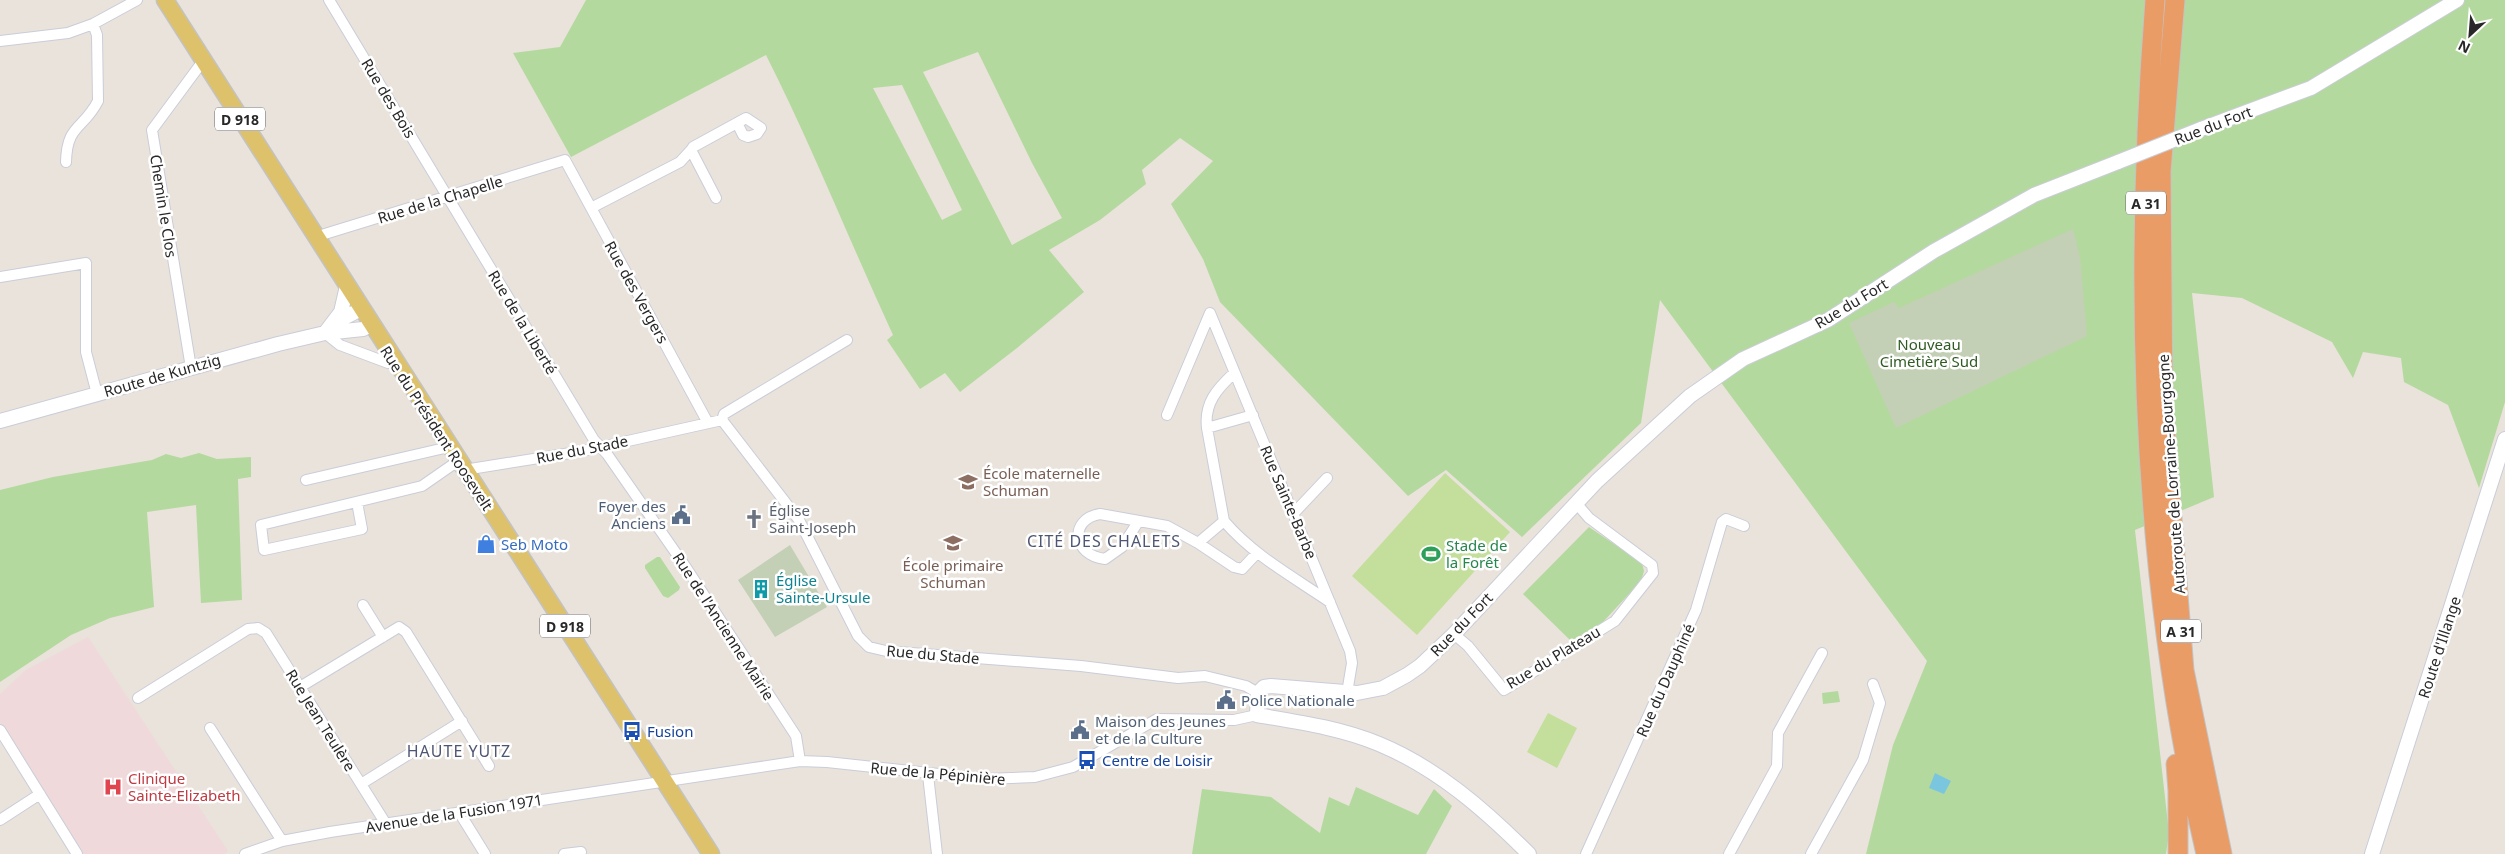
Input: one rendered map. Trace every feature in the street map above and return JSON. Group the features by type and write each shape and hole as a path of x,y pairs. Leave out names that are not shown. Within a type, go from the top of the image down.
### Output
{"highway":[{"name":"Autoroute de Lorraine-Bourgogne","path":"2155,0 2146,171 2146,357 2154,512 2175,701 2206,854"},
{"name":"Autoroute de Lorraine-Bourgogne","path":"2175,0 2161,172 2163,405 2184,670 2222,854"},
{"path":"2175,701 2172,724 2178,791 2178,854"}],"main road":[{"name":"Rue du Président Roosevelt","path":"165,0 371,325 711,854"}],"street":[{"path":"0,41 68,32 93,24 137,0"},
{"name":"Rue des Bois","path":"330,0 448,196"},
{"name":"Rue du Fort","path":"1258,693 1264,687 1271,686 1347,693 1370,692 1395,682 1420,666 1454,634 1576,503 1690,396 1742,359 1828,320 1934,251 2034,195 2311,88 2458,0"},
{"path":"66,162 68,137 98,102 97,35 93,24"},
{"name":"Chemin le Clos","path":"191,368 152,130 204,61"},
{"path":"591,208 680,162 691,150 737,123"},
{"path":"691,150 716,198"},
{"name":"Rue de la Chapelle","path":"315,237 565,160"},
{"name":"Rue des Vergers","path":"565,160 708,423"},
{"name":"Rue de la Liberté","path":"448,196 600,447"},
{"path":"0,277 86,263 86,352 97,394"},
{"path":"347,286 341,312 329,328 340,345 388,363 395,362"},
{"name":"Route de Kuntzig","path":"0,421 329,328 361,309"},
{"name":"Rue Sainte-Barbe","path":"1167,415 1210,313 1350,651 1352,663 1347,693"},
{"name":"Route de Kuntzig","path":"329,328 363,329 371,325"},
{"path":"722,420 724,414 848,340"},
{"path":"1234,373 1217,390 1209,403 1206,418 1224,521 1257,553 1331,602"},
{"path":"1207,428 1253,415"},
{"name":"Rue du Stade","path":"461,465 600,447 722,420 800,520 858,636 869,647 886,651 1081,666 1178,678 1205,676 1246,686 1258,693"},
{"name":"Route d'Illange","path":"2372,854 2505,439"},
{"path":"306,480 449,447"},
{"name":"Rue de l'Ancienne Mairie","path":"600,447 607,454 669,542 796,736 800,762"},
{"path":"357,502 362,529 264,550 261,525 422,486 461,465"},
{"path":"1294,514 1327,478"},
{"name":"Rue du Plateau","path":"1454,634 1468,646 1504,690 1615,621 1653,573 1652,565 1589,518 1576,503"},
{"path":"1138,522 1122,547 1105,559 1094,557 1084,552 1078,542 1079,531 1092,515 1117,516 1138,522 1167,526 1242,569 1257,553"},
{"name":"Rue du Dauphiné","path":"1586,854 1696,610 1722,522 1726,519 1744,526"},
{"path":"1198,543 1224,521"},
{"path":"363,605 383,637"},
{"path":"300,687 399,627 406,632 489,766"},
{"name":"Rue Jean Teulère","path":"138,698 248,629 258,628 266,633 386,824"},
{"path":"1729,854 1777,766 1778,734 1822,653"},
{"path":"1811,854 1863,760 1880,703 1873,684"},
{"path":"1258,693 1257,715 1346,733 1397,752 1440,778 1468,799 1529,854"},
{"name":"Rue de la Pépinière","path":"665,782 800,762 827,762 985,780 1054,774 1087,760 1157,719 1234,720 1257,715"},
{"path":"361,784 462,721"},
{"path":"210,728 282,841"},
{"path":"0,730 77,854"},
{"path":"928,775 937,854"},
{"name":"Avenue de la Fusion 1971","path":"245,854 282,841 459,812 665,782"},
{"path":"0,820 40,794"},
{"path":"459,812 485,854"},
{"path":"564,854 581,852"}],"shaded area":[{"name":"Clinique Sainte-Elizabeth","path":"88,637 228,851 224,854 82,854 0,722 0,694 26,670"}],"green space":[{"path":"586,0 2505,0 2505,402 2479,488 2448,405 2404,382 2401,358 2363,352 2353,378 2332,342 2242,298 2192,293 2214,497 2135,530 2169,833 2166,854 1866,854 1893,745 1927,661 1660,300 1641,423 1522,537 1446,470 1408,496 1220,302 1203,259 1171,204 1213,161 1180,138 1142,170 1146,184 1100,220 1049,250 1084,292 1017,348 960,392 945,373 920,389 887,340 893,335 799,124 766,55 571,157 513,53 560,47","holes":["978,52 1032,163 1062,218 1012,245 923,72","902,85 962,210 942,220 873,88"]},
{"name":"Nouveau Cimetière Sud","path":"2073,229 2080,257 2087,336 1896,428 1849,323 1894,302 1899,308"},
{"path":"199,453 217,459 251,457 251,477 238,479 242,600 201,603 196,505 147,512 154,607 110,618 71,635 0,682 0,490 53,477 152,460 166,454 181,458"},
{"name":"Stade de la Forêt","path":"1445,473 1510,532 1417,635 1352,576"},
{"path":"1589,527 1642,563 1644,571 1641,581 1603,622 1571,641 1523,594"},
{"path":"790,545 827,607 775,637 738,580"},
{"path":"660,557 680,587 679,590 668,598 663,596 645,568 645,565"},
{"path":"1838,691 1840,702 1823,704 1822,693"},
{"path":"1548,713 1577,728 1557,768 1527,752"},
{"path":"1356,787 1418,815 1434,789 1452,806 1426,854 1192,854 1202,789 1271,797 1320,833 1329,797 1349,806"}],"water":[{"path":"1935,773 1951,781 1944,794 1929,788"}],"place":[{"name":"École maternelle Schuman","path":"968,482"},
{"name":"Foyer des Anciens","path":"681,515"},
{"name":"Église Saint-Joseph","path":"754,519"},
{"name":"École primaire Schuman","path":"953,543"},
{"name":"Seb Moto","path":"486,544"},
{"name":"Stade de la Forêt","path":"1431,554"},
{"name":"Église Sainte-Ursule","path":"761,589"},
{"name":"Police Nationale","path":"1226,700"},
{"name":"Maison des Jeunes et de la Culture","path":"1080,730"},
{"name":"Fusion","path":"632,731"},
{"name":"Centre de Loisir","path":"1087,760"},
{"name":"Clinique Sainte-Elizabeth","path":"113,787"}],"district":[{"name":"CITÉ DES CHALETS","path":"1104,541"},
{"name":"HAUTE YUTZ","path":"459,751"}]}
